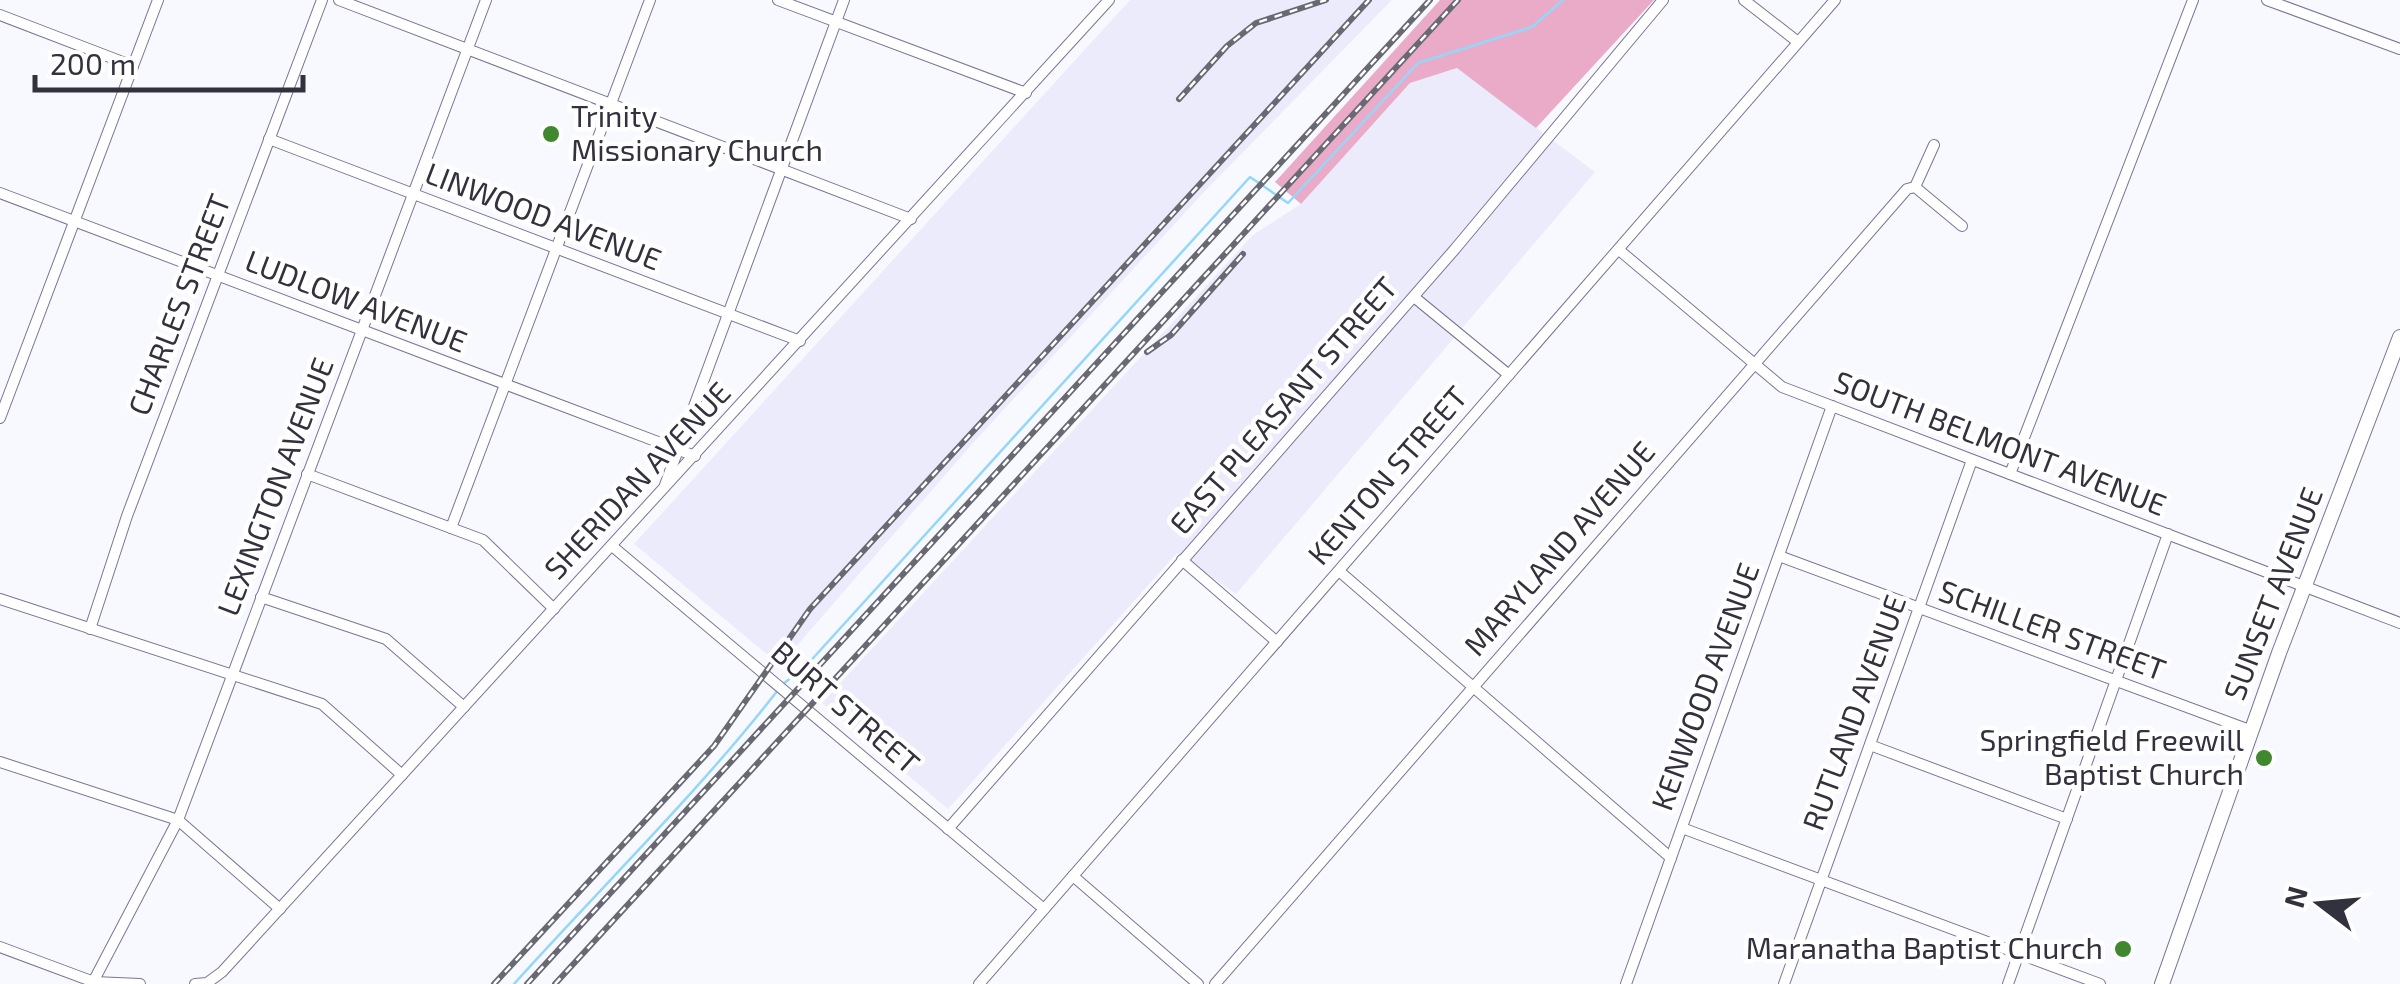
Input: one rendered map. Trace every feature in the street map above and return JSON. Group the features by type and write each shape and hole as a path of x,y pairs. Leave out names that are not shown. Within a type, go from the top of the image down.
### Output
{"street":[{"path":"0,418 158,0"},
{"name":"CHARLES STREET","path":"90,628 322,0"},
{"path":"339,0 911,219"},
{"name":"LEXINGTON AVENUE","path":"93,983 178,820 486,0"},
{"path":"451,528 650,0"},
{"path":"778,0 1026,93"},
{"path":"663,490 844,0"},
{"name":"SHERIDAN AVENUE","path":"195,984 207,983 222,972 1108,0"},
{"name":"EAST PLEASANT STREET","path":"948,829 1414,297 1663,0"},
{"path":"1744,0 1798,42"},
{"name":"KENTON STREET","path":"979,984 1835,0"},
{"path":"2010,474 2193,0"},
{"path":"2267,0 2400,49"},
{"path":"0,16 133,66"},
{"name":"LINWOOD AVENUE","path":"270,139 800,341"},
{"name":"MARYLAND AVENUE","path":"1215,984 1907,189 1915,186 1934,145"},
{"path":"1915,186 1962,226"},
{"name":"LUDLOW AVENUE","path":"0,193 695,456"},
{"name":"SOUTH BELMONT AVENUE","path":"1620,250 1782,387 2400,622"},
{"path":"1414,297 1510,376"},
{"name":"SUNSET AVENUE","path":"2162,984 2305,586 2400,337"},
{"name":"KENWOOD AVENUE","path":"1626,984 1832,406"},
{"name":"RUTLAND AVENUE","path":"1784,984 1972,460"},
{"path":"307,474 492,546 554,609"},
{"path":"2008,984 2168,534"},
{"name":"BURT STREET","path":"612,546 1044,909"},
{"name":"SCHILLER STREET","path":"1778,556 2252,731"},
{"path":"1182,560 1277,642"},
{"path":"1338,571 1672,858"},
{"path":"261,597 386,638 464,707"},
{"path":"0,599 333,710 402,776"},
{"path":"1870,745 2067,820"},
{"path":"0,762 178,820 280,909"},
{"path":"1682,828 2100,984"},
{"path":"1073,876 1198,984"},
{"path":"0,947 93,983 140,984"}],"shaded area":[{"path":"1130,0 1392,0 1205,191 973,443 780,665 634,544"},
{"path":"1440,0 1654,0 1536,128 1457,68 1410,83 1301,204 1275,182"},
{"path":"1457,68 1595,172 1236,594 1177,553 948,809 822,703 1253,235 1301,204 1410,83"}],"waterway":[{"path":"783,684 805,667 1250,177 1288,203 1418,63 1532,27 1563,0"},
{"path":"514,984 682,803 778,690"}],"railway":[{"path":"1179,99 1227,46 1256,23 1326,0"},
{"path":"494,984 714,746 810,609 1369,0"},
{"path":"527,984 1430,0"},
{"path":"555,984 1458,0"},
{"path":"1147,352 1171,335 1243,254"}],"place":[{"name":"Trinity Missionary Church","path":"551,134"},
{"name":"Springfield Freewill Baptist Church","path":"2264,758"},
{"name":"Maranatha Baptist Church","path":"2123,949"}]}
